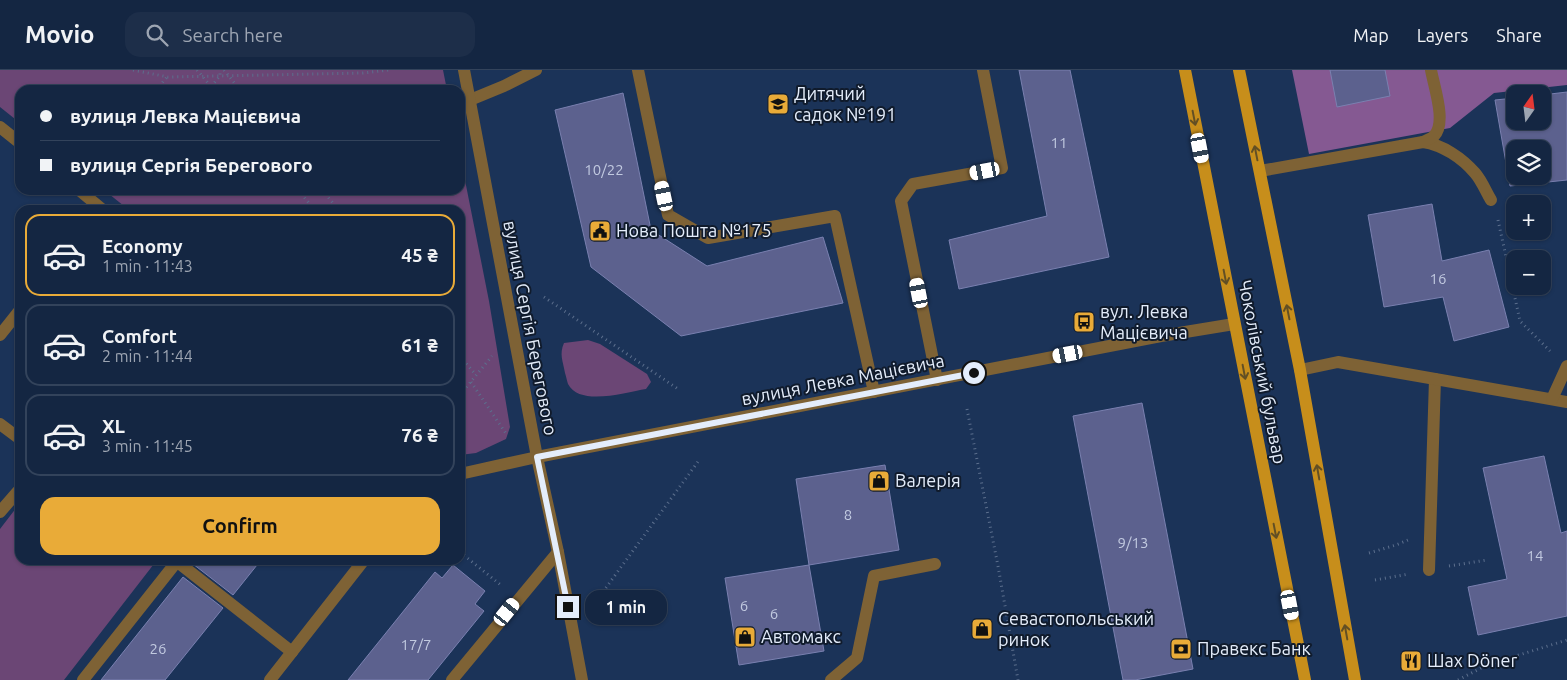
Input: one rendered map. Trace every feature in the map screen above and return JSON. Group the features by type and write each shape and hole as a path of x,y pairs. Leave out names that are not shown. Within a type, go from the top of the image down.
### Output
{"main road":[{"name":"Чоколівський бульвар","path":"1185,70 1305,680"},
{"name":"Чоколівський бульвар","path":"1239,70 1300,370 1355,680"}],"street":[{"name":"вулиця Сергія Берегового","path":"464,70 537,457 558,552 582,680"},
{"path":"470,100 536,70"},
{"path":"638,70 668,214 708,238 835,216 874,392"},
{"path":"937,380 901,201 913,184 1002,168 983,70"},
{"path":"1423,142 1433,137 1439,127 1440,117 1431,70"},
{"path":"0,128 15,139"},
{"path":"1260,172 1423,142 1434,143 1460,159 1476,174 1491,200"},
{"path":"84,195 96,205"},
{"path":"0,335 15,316"},
{"name":"вулиця Левка Мацієвича","path":"465,473 537,457 1161,336 1234,324"},
{"path":"1300,370 1338,362 1567,402"},
{"path":"1552,399 1567,367"},
{"path":"1429,570 1435,379"},
{"path":"0,424 15,435"},
{"path":"0,512 15,495"},
{"path":"452,680 558,552"},
{"path":"830,680 857,658 874,576 935,564"},
{"path":"83,680 173,565"},
{"path":"183,565 292,652"},
{"path":"270,680 360,565"}],"path":[{"path":"133,70 168,77 332,71 363,73 389,70"},
{"path":"197,70 208,85"},
{"path":"214,85 222,70 236,85"},
{"path":"161,85 168,77"},
{"path":"302,195 311,205"},
{"path":"326,195 335,205"},
{"path":"1491,200 1497,213 1520,321 1567,367"},
{"path":"544,297 678,389"},
{"path":"465,389 492,356"},
{"path":"465,362 476,375"},
{"path":"471,382 507,435"},
{"path":"967,409 1018,680"},
{"path":"597,600 700,459"},
{"path":"1369,553 1396,545 1417,536 1430,527"},
{"path":"465,556 518,598"},
{"path":"1458,680 1487,665 1567,640"}],"shaded area":[{"path":"0,70 443,70 446,85 15,85 15,119 0,107"},
{"path":"1292,70 1567,70 1567,85 1551,87 1551,85 1506,85 1506,92 1494,93 1450,128 1309,154"},
{"path":"465,180 489,301 510,427 506,439 476,453 465,454 465,205 123,205 110,195 465,195"},
{"path":"588,340 600,344 647,374 651,382 646,389 604,396 582,395 574,391 568,384 565,373 562,358 564,343"},
{"path":"15,510 15,565 153,565 64,680 0,680 0,529"}],"building":[{"path":"1019,70 1070,70 1109,257 959,289 949,240 1047,216"},
{"path":"1330,70 1385,70 1390,96 1337,107"},
{"path":"1567,92 1567,180 1551,182 1551,140 1506,140 1506,163 1495,100 1506,99 1506,130 1551,130 1551,94"},
{"path":"623,93 651,230 707,266 823,237 843,303 681,336 591,267 555,110"},
{"path":"1432,204 1442,261 1489,250 1509,327 1454,341 1443,297 1384,307 1368,215"},
{"path":"1142,403 1193,669 1135,680 1123,680 1073,416"},
{"path":"1544,456 1561,533 1567,531 1567,616 1478,635 1468,587 1507,579 1483,468"},
{"path":"885,465 899,550 809,565 796,479"},
{"path":"194,565 257,565 233,595"},
{"path":"453,565 485,591 475,604 484,611 428,680 348,680 435,572 442,578"},
{"path":"809,565 824,651 739,665 725,578"},
{"path":"183,577 223,608 165,680 101,680"}],"place":[{"name":"Дитячий садок №191","path":"778,104"},
{"name":"Нова Пошта №175","path":"600,231"},
{"name":"вул. Левка Мацієвича","path":"1084,322"},
{"name":"Валерія","path":"879,481"},
{"name":"Севастопольський ринок","path":"982,629"},
{"name":"Автомакс","path":"745,637"},
{"name":"Правекс Банк","path":"1181,649"},
{"name":"Шах Döner","path":"1411,661"}],"route":[{"path":"568,607 537,457 974,373"}]}
